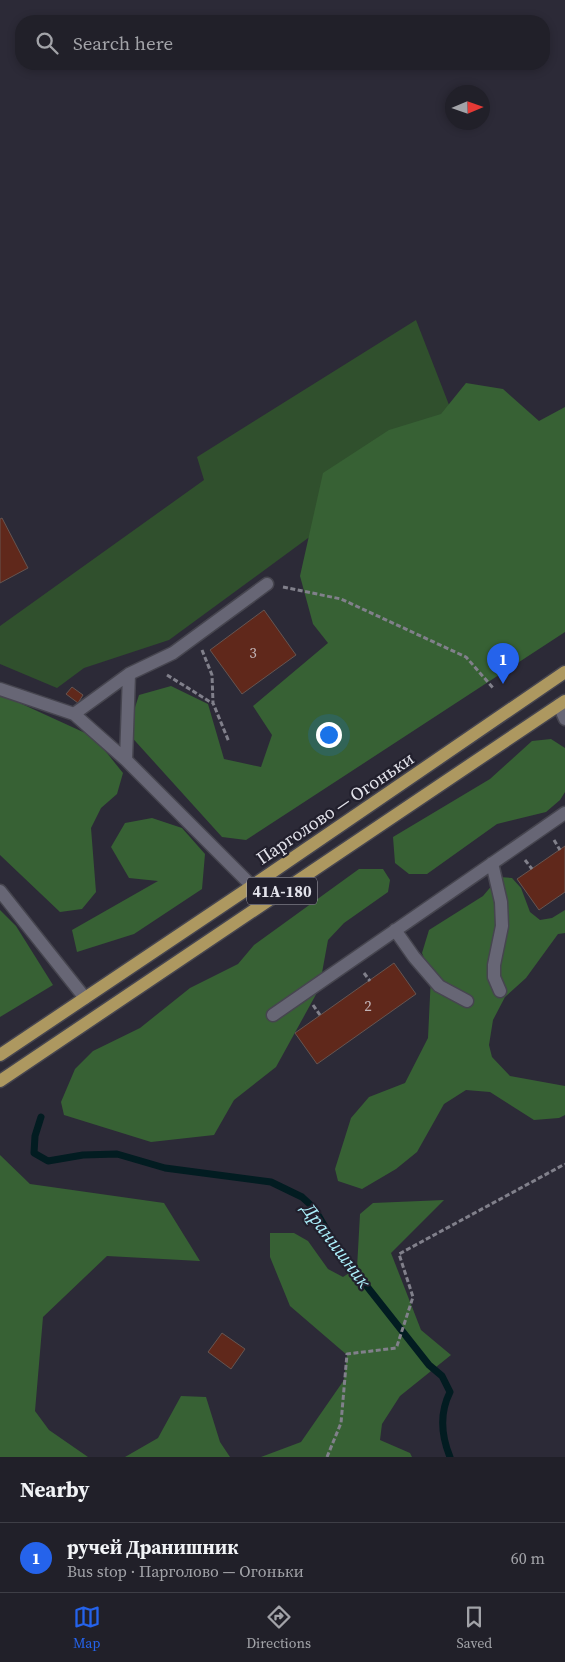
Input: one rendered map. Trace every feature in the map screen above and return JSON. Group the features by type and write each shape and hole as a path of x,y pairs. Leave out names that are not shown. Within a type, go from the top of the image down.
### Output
{"main road":[{"name":"Парголово — Огоньки","path":"0,1055 252,886 565,672"},
{"name":"41А-180","path":"0,1081 562,703"}],"lane":[{"path":"74,714 129,674 173,653 266,584"},
{"path":"126,760 129,674"},
{"path":"0,689 74,714 126,760 252,886"},
{"path":"562,703 565,719"},
{"path":"273,1015 565,813"},
{"path":"492,863 501,902 502,926 494,964 494,977 500,991"},
{"path":"0,891 85,998"},
{"path":"395,930 414,957 439,986 467,1001"}],"path":[{"path":"266,584 341,599 466,657 494,689"},
{"path":"197,636 212,675 213,704 229,742"},
{"path":"149,665 213,704"},
{"path":"327,1457 340,1423 346,1354 396,1348 397,1346 413,1297 400,1254 565,1164"}],"green space":[{"path":"416,320 458,428 169,640 84,668 57,688 0,664 0,626 204,480 197,457"},
{"path":"466,383 503,389 539,421 565,407 565,632 246,840 222,837 127,732 139,695 171,686 208,704 224,759 261,767 272,735 253,706 328,643 313,624 300,576 323,473 389,430 441,414"},
{"path":"0,694 94,737 123,773 117,794 101,808 91,828 96,892 82,909 60,912 0,855"},
{"path":"551,739 565,748 565,792 560,800 546,812 497,824 427,874 409,874 395,863 393,837 490,779 532,741"},
{"path":"152,818 182,828 205,854 202,889 134,934 77,952 72,930 158,881 129,878 111,847 125,823"},
{"path":"359,869 383,869 390,880 388,892 344,923 328,940 319,989 276,1067 234,1100 214,1135 151,1142 64,1115 61,1102 75,1069 93,1051 140,1028 190,988 238,964 254,945"},
{"path":"499,877 512,878 521,888 530,912 540,920 552,918 565,910 565,933 558,934 526,978 505,997 493,1020 489,1045 492,1057 510,1076 565,1086 565,1115 559,1118 534,1120 490,1092 466,1090 444,1104 417,1152 396,1169 362,1189 338,1181 335,1169 351,1118 369,1097 405,1083 428,1038 431,976 422,953 429,930 483,896"},
{"path":"0,910 16,926 53,985 0,1017"},
{"path":"0,1155 30,1184 164,1203 200,1261 107,1256 43,1317 35,1411 49,1430 88,1457 0,1457"},
{"path":"444,1200 391,1253 421,1330 451,1355 400,1396 382,1424 380,1440 410,1453 412,1457 261,1457 301,1442 344,1380 347,1355 290,1306 270,1257 270,1233 294,1233 308,1241 328,1269 343,1277 357,1268 360,1214 373,1203"},
{"path":"181,1396 206,1397 220,1442 230,1457 125,1457 158,1438"}],"building":[{"path":"2,518 28,568 0,583 0,519"},
{"path":"264,610 296,655 242,694 210,650"},
{"path":"72,687 83,695 78,703 66,694"},
{"path":"565,846 565,892 539,910 517,879"},
{"path":"394,963 416,994 317,1064 295,1033"},
{"path":"222,1333 245,1349 231,1369 208,1352"}],"waterway":[{"name":"Дранишник","path":"41,1117 35,1136 34,1153 48,1161 83,1155 117,1154 165,1168 271,1182 302,1197 314,1208 339,1251 429,1365 442,1376 450,1392 444,1408 442,1425 450,1457"}],"place":[{"name":"ручей Дранишник","path":"503,684"}]}
